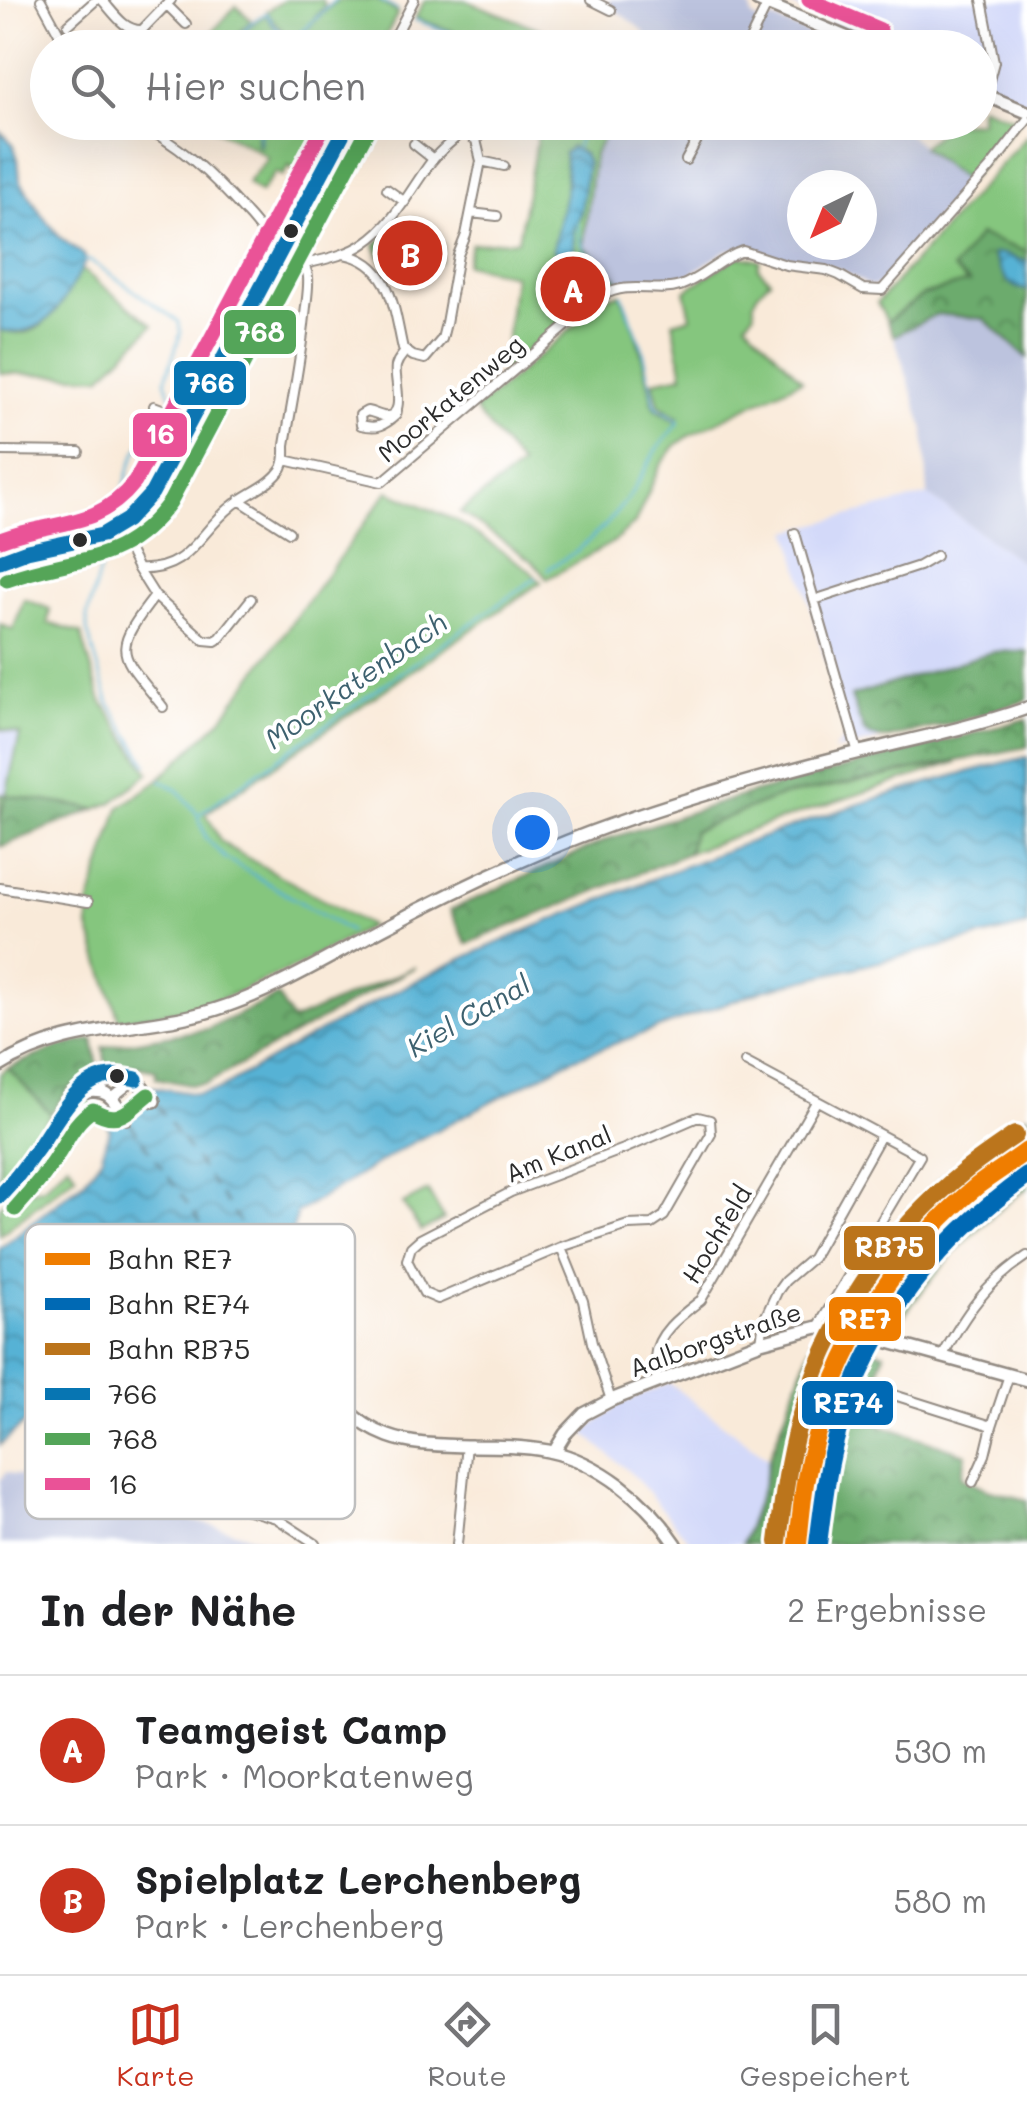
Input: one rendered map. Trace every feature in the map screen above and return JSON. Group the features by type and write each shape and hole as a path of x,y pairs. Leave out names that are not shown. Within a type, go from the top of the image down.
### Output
{"main road":[{"path":"762,2 829,30"},
{"path":"997,100 1027,112"},
{"path":"0,1066 27,1051 85,1033 173,1020 230,1005 310,968 430,904 585,835 697,796 1027,708"},
{"path":"0,1196 42,1144 69,1100 92,1082 119,1074 136,1079 150,1096"},
{"path":"78,1094 99,1090 120,1108"},
{"name":"Aalborgstraße","path":"554,1452 584,1414 611,1400 762,1342 818,1327 871,1337 1027,1380"},
{"path":"355,1417 390,1437 428,1445 554,1452 583,1464 628,1492 654,1515 676,1544"}],"street":[{"path":"41,0 57,30"},
{"path":"68,25 99,0 133,30 142,30 169,2 186,24"},
{"path":"398,30 414,0"},
{"path":"592,0 611,10"},
{"path":"982,0 988,30"},
{"path":"752,30 762,2"},
{"name":"Moorkatenweg","path":"285,460 382,482 610,291 682,286 743,250 786,265 826,270 863,290 882,290 1027,120"},
{"path":"138,569 158,568 180,560 239,500 275,477 285,460 308,276 305,264 280,250 207,172 166,140"},
{"path":"0,562 30,550 90,539 118,529 152,493 180,419 280,250 338,140"},
{"path":"305,264 344,254 364,244 389,222 433,159 454,140"},
{"path":"405,352 425,359 442,339 481,161 476,140"},
{"path":"686,160 697,140"},
{"path":"414,144 433,159"},
{"path":"481,161 504,166"},
{"path":"387,189 404,202"},
{"path":"470,213 496,216"},
{"path":"344,254 359,259 384,278 405,352"},
{"path":"397,410 384,416 367,411 360,415 361,425 383,426 396,414 397,410 399,402 395,370 405,352"},
{"path":"154,406 180,419"},
{"path":"0,450 79,452"},
{"path":"239,500 289,532"},
{"path":"118,529 155,596 199,637 209,641 220,638 251,599"},
{"path":"795,533 858,753"},
{"path":"814,600 920,566 936,556"},
{"path":"155,596 124,643 130,664 163,707"},
{"path":"0,888 88,902"},
{"path":"745,1062 920,1156 818,1327"},
{"path":"120,1108 136,1079"},
{"name":"Hochfeld","path":"657,1382 654,1356 660,1342 672,1323 700,1300 816,1102"},
{"name":"Am Kanal","path":"698,1117 710,1120 711,1134 664,1216 652,1224 628,1226 561,1247 438,1299 424,1293 407,1260 420,1238 511,1192 698,1117"},
{"path":"762,1342 764,1320 776,1292 812,1258 880,1137"},
{"path":"561,1247 583,1301 611,1400"},
{"path":"942,1357 964,1315 992,1283 1027,1256"},
{"path":"973,1482 1009,1375"},
{"path":"888,1397 894,1395 992,1426"},
{"path":"457,1544 467,1446"},
{"path":"278,1519 316,1544"}],"shaded area":[{"path":"611,0 734,0 751,8 752,17 764,23 773,19 800,30 642,30 607,4"},
{"path":"778,0 1027,0 1027,104 997,93 997,30 849,30"},
{"path":"602,140 915,140 967,182 875,286 819,263 787,260 743,247 725,251 679,282 623,285 583,246 594,154"},
{"path":"937,314 984,319 1027,358 1027,566 928,495 924,429 894,336"},
{"path":"928,495 1027,566 1027,651 992,652 874,737 885,739 833,751 846,733 789,531"},
{"path":"0,729 20,733 5,795 0,794"},
{"path":"1027,1143 1027,1161 986,1191 938,1235 876,1315 865,1308 925,1226 976,1179"},
{"path":"841,1347 854,1353 840,1385 795,1544 812,1430"},
{"path":"669,1383 769,1459 742,1544 692,1544 635,1477 584,1433 620,1404"},
{"path":"6,1472 25,1477 25,1519 186,1519 282,1544 0,1544 0,1481"}],"green space":[{"path":"285,0 322,0 325,5 304,30 282,30 266,11"},
{"path":"337,0 377,0 398,13 389,30 306,30"},
{"path":"425,0 465,0 542,30 449,30 415,18"},
{"path":"236,6 251,20 242,30 214,30"},
{"path":"265,15 277,30 247,30 252,25"},
{"path":"997,112 1019,120 967,182 922,147 930,140 997,140"},
{"path":"1027,135 1027,252 979,236 969,282 923,295 887,321 877,303"},
{"path":"237,140 257,140 260,146 260,140 330,140 319,160 308,154 297,171 289,166 282,176 276,172 260,193 247,183 268,158"},
{"path":"537,140 602,140 594,154 583,246 623,285 602,290 503,372 514,275 466,264 471,244 518,240","holes":["564,153 587,163 580,217 553,250 567,184"]},
{"path":"394,228 414,239 443,245 440,261 388,273 375,245"},
{"path":"979,235 1027,252 1027,358 984,319 937,314 894,336 887,322 923,295 968,282 953,269"},
{"path":"742,256 760,260 758,268 770,280 757,294 755,312 746,322 802,380 675,446 660,466 635,523 615,541 547,579 532,561 460,512 521,466 475,410 610,296 620,294 626,307 653,404 676,422 678,417 659,405 653,381 683,375 673,322 691,317 685,291"},
{"path":"81,269 153,325 101,377 0,373 0,330 17,333 41,326"},
{"path":"388,491 455,520 527,568 541,582 206,813 220,840 230,848 370,926 296,967 214,1002 119,1020 89,928 89,905 119,808 155,783 220,721"},
{"path":"24,599 50,609 48,623 81,633 100,698 149,773 113,802 96,809 6,795 20,734 0,729 0,624 13,630"},
{"path":"1027,651 1027,700 962,721 885,739 867,735 863,730 851,696 992,652"},
{"path":"1027,719 1027,747 778,797 693,831 688,853 467,944 450,910 611,838 741,796"},
{"path":"957,762 688,853 693,831 778,797"},
{"path":"0,794 6,795 0,825"},
{"path":"5,795 96,809 0,847"},
{"path":"415,967 206,1084 156,1078 156,1070 131,1065 106,1067 103,1047 207,1029 278,996 292,1021"},
{"path":"93,1039 99,1072 69,1089 51,1114 8,1068 58,1047"},
{"path":"8,1068 51,1114 26,1153 0,1182 0,1074"},
{"path":"92,1095 91,1111 39,1165 38,1171 29,1174 71,1109"},
{"path":"1027,1115 1027,1143 976,1180 930,1223 890,1271 856,1325 837,1318 832,1312 918,1202 968,1155"},
{"path":"1027,1161 1027,1188 954,1253 894,1330 869,1327 902,1279 939,1236 981,1196"},
{"path":"68,1163 76,1175 0,1235 0,1207 14,1194 44,1187"},
{"path":"428,1191 444,1219 421,1231 403,1204"},
{"path":"814,1337 844,1341 818,1413 831,1414 857,1346 884,1353 864,1419 966,1454 962,1477 1027,1500 1027,1544 742,1544"}],"water":[{"path":"0,131 13,144 20,180 42,215 86,261 54,314 31,329 17,332 0,330"},
{"path":"571,147 583,154 587,163 581,212 573,228 574,250 568,258 562,258 553,250 567,184 564,153"},
{"path":"993,254 1027,262 1027,290 1009,283"},
{"name":"Kiel Canal","path":"1027,757 1027,926 763,990 575,1058 408,1145 297,1213 294,1224 30,1224 84,1181 102,1157 115,1114 153,1087 197,1094 218,1090 392,993 563,915 729,849 926,784"},
{"path":"25,1228 25,1423 0,1445 0,1248"}],"waterway":[{"name":"Moorkatenbach","path":"304,30 335,0"},
{"name":"Moorkatenbach","path":"380,0 398,10"},
{"name":"Moorkatenbach","path":"245,30 266,13 279,30"},
{"name":"Moorkatenbach","path":"415,20 442,30"},
{"name":"Moorkatenbach","path":"259,140 259,144"},
{"name":"Moorkatenbach","path":"576,148 578,140"},
{"name":"Moorkatenbach","path":"577,221 588,256 614,283"},
{"path":"83,260 91,261 178,321 181,332 165,381 178,412"},
{"name":"Moorkatenbach","path":"548,569 577,551 606,525 678,424 655,403 643,349 622,294"},
{"path":"118,515 138,448 153,431 175,419"},
{"path":"101,566 87,630 109,703 147,764"},
{"name":"Moorkatenbach","path":"198,815 536,578"},
{"path":"161,780 179,791 198,815 206,838 225,858 349,931"}],"ferry route":[{"path":"157,1105 241,1224"},
{"path":"130,1123 202,1224"}],"rail line":[{"name":"RB75","path":"778,1542 799,1421 843,1316 863,1283 911,1222 966,1170 1015,1135"},
{"name":"RE7","path":"798,1544 815,1440 845,1358 865,1320 888,1283 944,1216 977,1186 1027,1151"},
{"name":"RE74","path":"818,1544 838,1430 852,1390 888,1319 963,1228 1027,1176"}],"transit line":[{"name":"16","path":"809,0 880,30"},
{"name":"16","path":"0,540 89,516 120,498 135,482 316,140"},
{"name":"766","path":"0,561 27,551 102,535 127,520 152,493 339,140"},
{"name":"768","path":"7,580 115,549 134,539 170,502 362,140"},
{"name":"766","path":"0,1196 82,1089 108,1076 136,1079"},
{"name":"768","path":"15,1209 86,1115 93,1110 117,1117 148,1095"}],"place":[{"name":"Spielplatz Lerchenberg","path":"410,253"},
{"name":"Teamgeist Camp","path":"573,289"}]}
